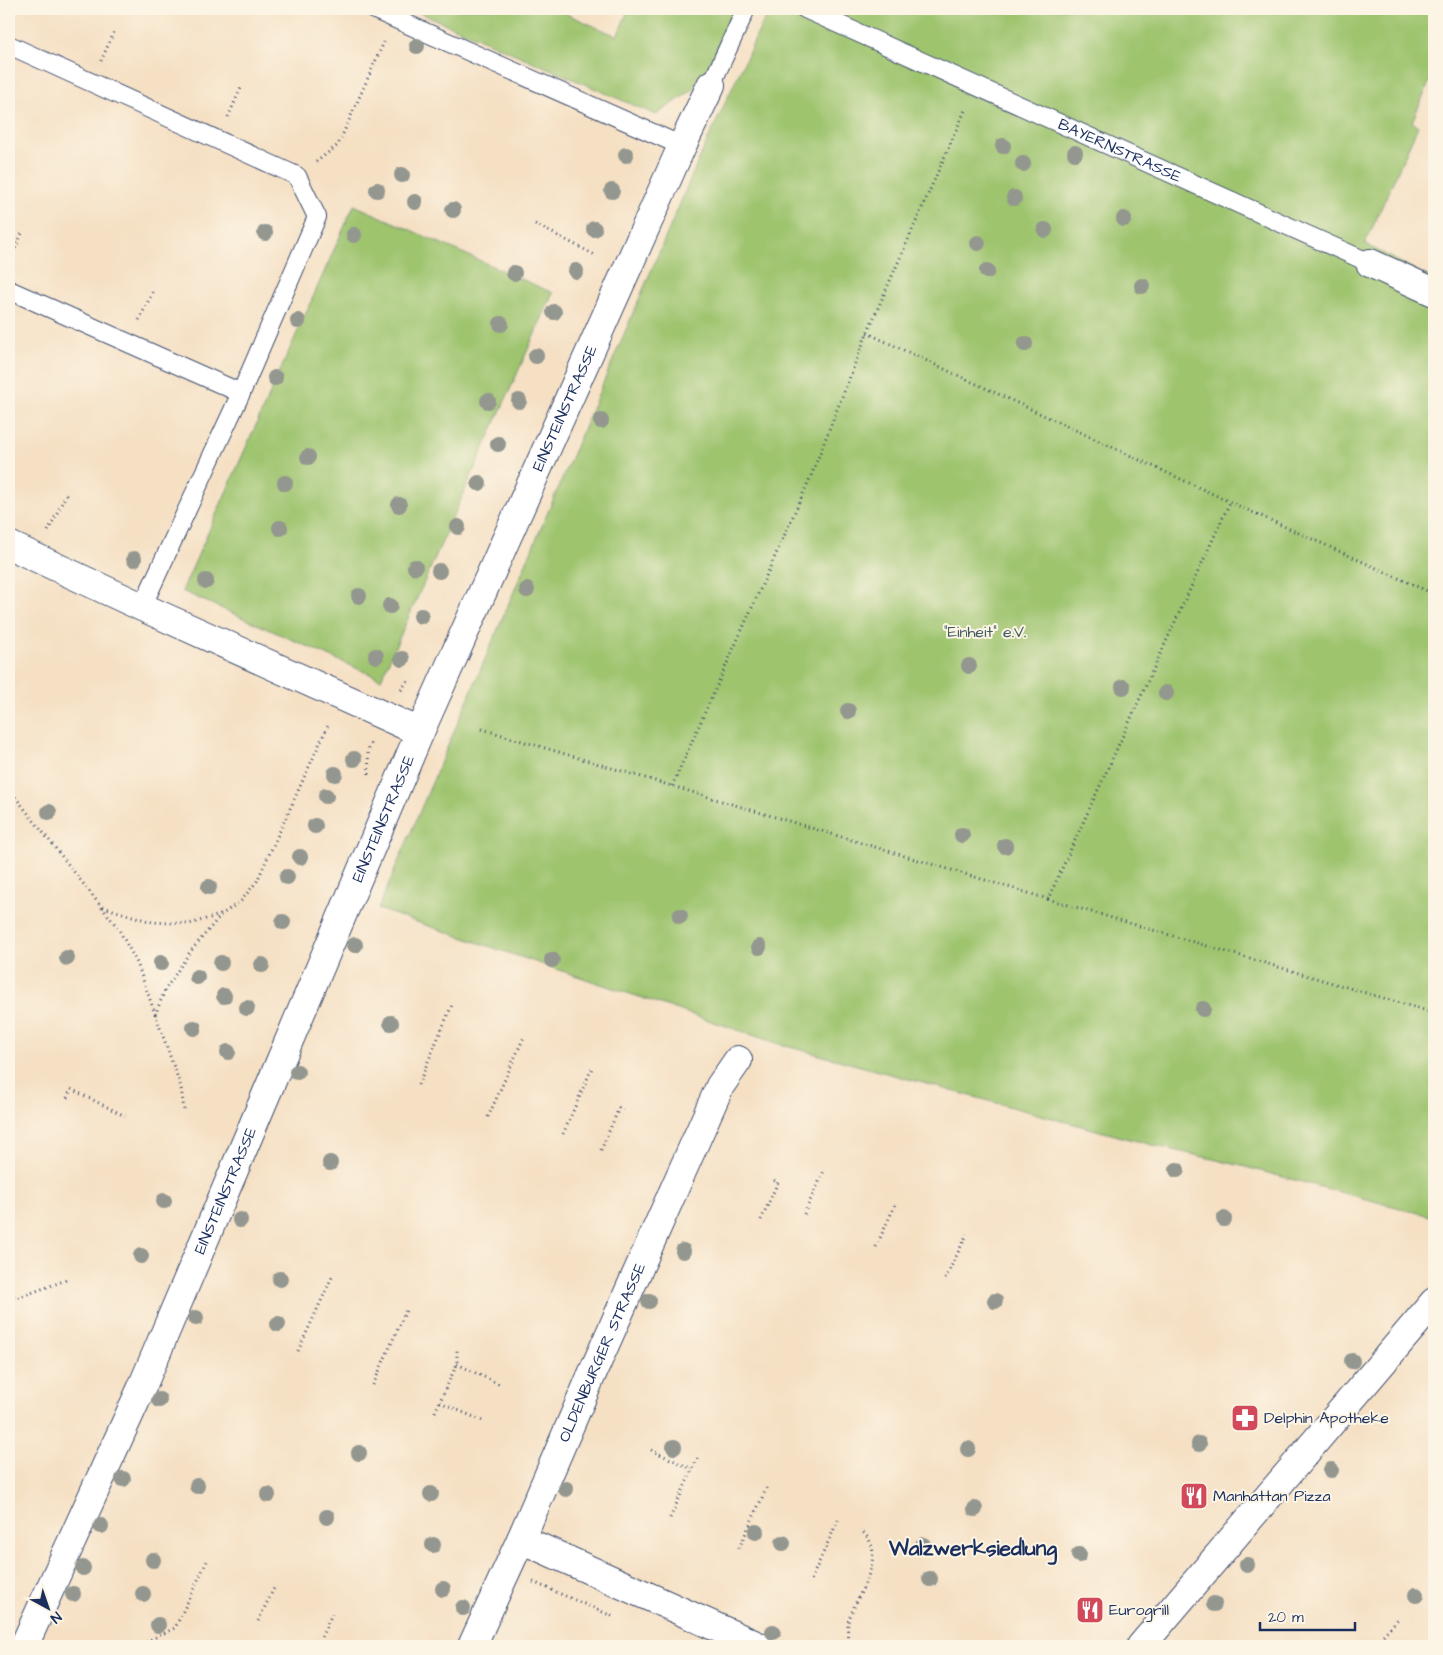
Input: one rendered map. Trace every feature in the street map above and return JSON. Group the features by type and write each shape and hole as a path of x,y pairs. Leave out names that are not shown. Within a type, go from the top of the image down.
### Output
{"street":[{"name":"EINSTEINSTRASSE","path":"24,1646 142,1387 420,732 711,85"},
{"name":"BAYERNSTRASSE","path":"1370,263 1434,292"},
{"path":"9,545 420,732"},
{"name":"OLDENBURGER STRASSE","path":"472,1646 522,1539 596,1365 720,1086 738,1060"},
{"path":"1142,1646 1434,1302"},
{"path":"522,1539 758,1646"}],"lane":[{"path":"373,9 682,146"},
{"path":"711,85 746,9"},
{"name":"BAYERNSTRASSE","path":"805,9 1370,263"},
{"path":"9,45 297,176 317,217 241,394 142,607"},
{"path":"9,290 241,394"}],"path":[{"path":"297,176 338,145 395,18"},
{"path":"672,786 811,476 867,333 976,86"},
{"path":"218,140 241,88"},
{"path":"535,224 597,256"},
{"path":"9,262 23,231"},
{"path":"128,343 154,289"},
{"path":"867,333 1230,502 1434,594"},
{"path":"36,556 67,493"},
{"path":"1048,899 1230,502"},
{"path":"155,1015 165,990 190,952 221,915 241,901 257,880 341,696"},
{"path":"482,729 1434,1013"},
{"path":"9,788 118,928 136,963 155,1015 181,1088 184,1110"},
{"path":"102,906 152,922 189,924 221,915"},
{"path":"418,1086 452,1005"},
{"path":"488,1117 524,1037"},
{"path":"563,1134 592,1068"},
{"path":"67,1098 71,1089 125,1116"},
{"path":"601,1150 619,1108 623,1110"},
{"path":"804,1214 824,1171"},
{"path":"761,1220 778,1182 773,1180"},
{"path":"876,1247 896,1203"},
{"path":"945,1279 967,1234"},
{"path":"298,1351 333,1275"},
{"path":"9,1294 17,1298 69,1278"},
{"path":"373,1385 408,1308"},
{"path":"435,1412 457,1364 457,1350"},
{"path":"457,1364 501,1385"},
{"path":"440,1402 485,1422"},
{"path":"651,1450 692,1469"},
{"path":"670,1518 699,1455"},
{"path":"739,1548 767,1487"},
{"path":"811,1580 838,1520"},
{"path":"848,1646 848,1624 866,1584 872,1563 873,1547 869,1536 860,1530"},
{"path":"137,1646 175,1628 208,1559"},
{"path":"507,1570 620,1620"},
{"path":"258,1621 274,1588"},
{"path":"317,1646 332,1614"},
{"path":"1373,1646 1398,1618"}],"green space":[{"path":"411,9 555,9 617,36 629,9 734,9 701,84 656,115"},
{"name":"\"Einheit\" e.V.","path":"769,9 1434,9 1434,71 1412,122 1418,126 1365,244 1434,280 1434,1203 1430,1216 1238,1165 1148,1144 779,1044 378,909 699,159"},
{"path":"354,205 553,293 381,679 182,591"}],"place":[{"name":"Delphin Apotheke","path":"1245,1418"},
{"name":"Manhattan Pizza","path":"1194,1496"},
{"name":"Eurogrill","path":"1090,1610"}],"district":[{"name":"Walzwerksiedlung","path":"973,1548"}]}
